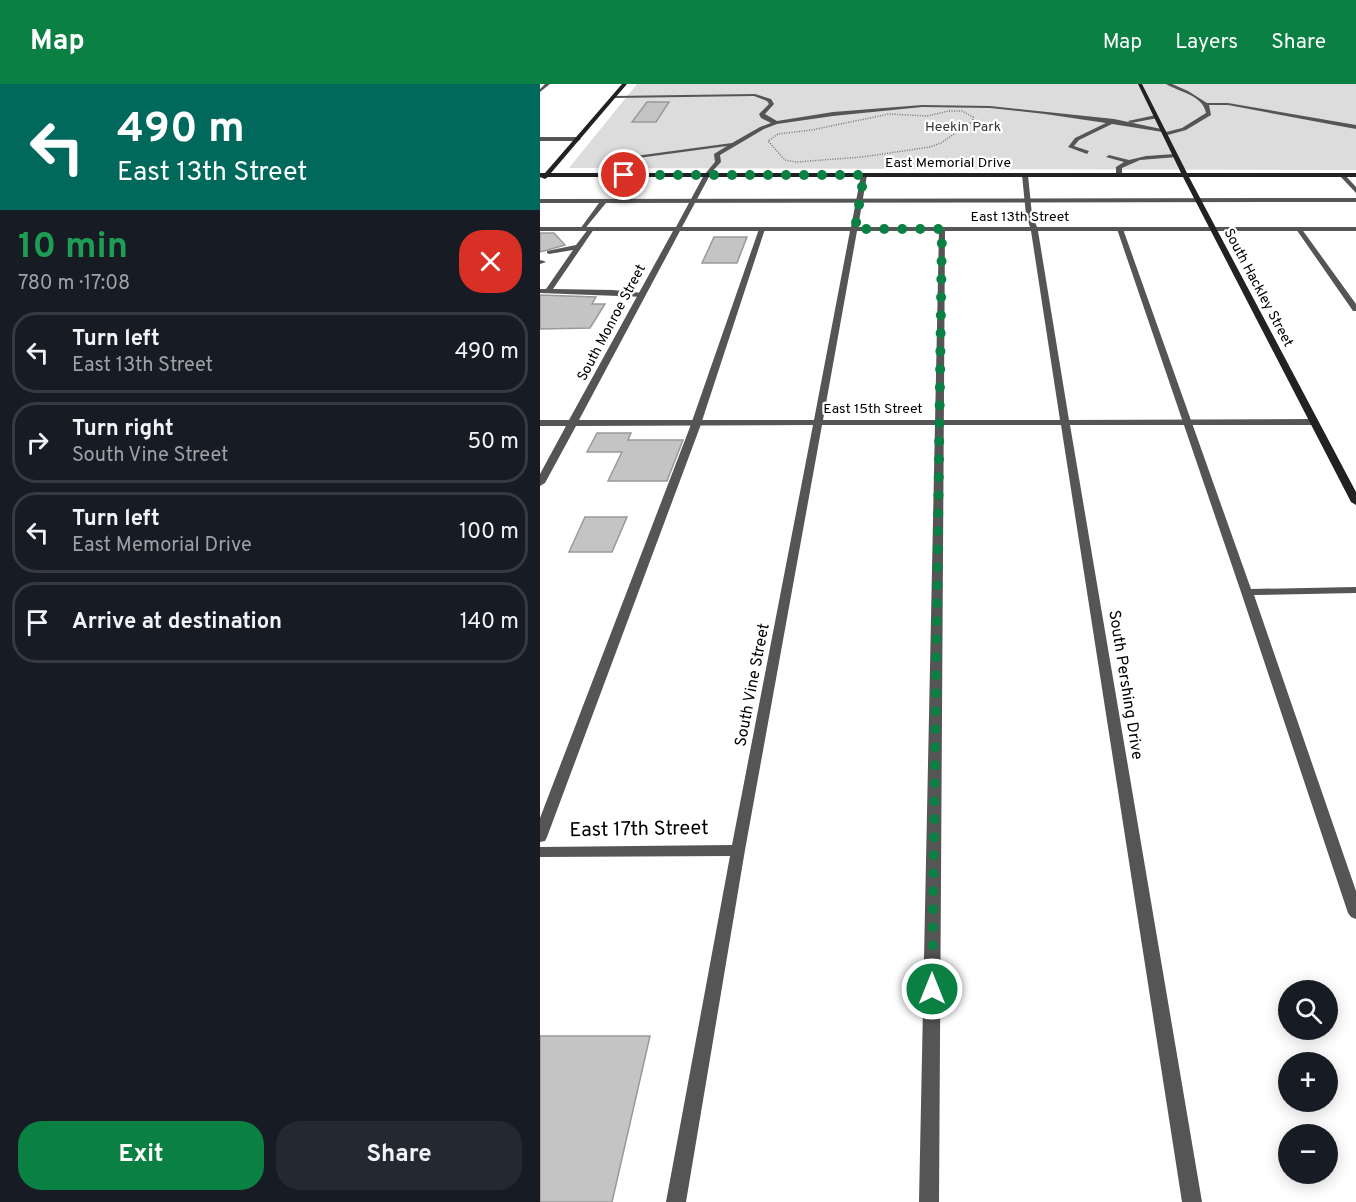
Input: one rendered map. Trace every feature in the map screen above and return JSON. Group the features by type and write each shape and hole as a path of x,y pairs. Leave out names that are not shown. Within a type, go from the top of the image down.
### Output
{"main road":[{"path":"540,182 625,84"},
{"name":"South Hackley Street","path":"1140,84 1184,175 1356,502"},
{"name":"East Memorial Drive","path":"544,175 1356,175"}],"street":[{"path":"540,91 548,84"},
{"path":"1168,84 1207,104 1228,104 1356,127"},
{"path":"614,97 755,95 769,100 772,104 762,114 763,117 776,123"},
{"path":"680,150 693,154 717,154 762,128 776,123 833,114 956,105 1118,121 1163,132 1184,129 1209,114 1207,104"},
{"path":"1087,152 1071,147 1077,139 1118,121 1156,117"},
{"path":"540,139 578,139"},
{"path":"616,159 734,143"},
{"name":"South Monroe Street","path":"540,483 677,229 707,175 718,162 717,154"},
{"path":"1119,175 1119,167 1131,162 1148,157 1175,156"},
{"path":"1109,157 1131,162"},
{"name":"South Vine Street","path":"676,1202 738,850 864,175"},
{"name":"South Pershing Drive","path":"1025,175 1192,1202"},
{"path":"1342,175 1356,191"},
{"path":"540,201 693,201 787,198 860,201 1356,200"},
{"path":"544,291 576,252 604,201"},
{"name":"East 13th Street","path":"540,229 1356,229"},
{"path":"540,837 696,423 762,229"},
{"path":"929,1202 942,229"},
{"path":"1120,229 1356,913"},
{"path":"1299,229 1356,309"},
{"path":"576,252 552,256 576,252"},
{"path":"544,291 642,295"},
{"name":"East 15th Street","path":"540,423 1313,422"},
{"path":"1247,592 1356,590"},
{"name":"East 17th Street","path":"540,852 738,850"}],"path":[{"path":"960,111 973,118 969,127 952,134 941,144 896,153 823,162 786,161 768,140 778,134 812,130 843,122 893,114 927,116 960,111"}],"green space":[{"name":"Heekin Park","path":"637,84 1356,84 1356,170 569,168"}],"building":[{"path":"647,102 669,102 656,122 632,122"},
{"path":"540,233 554,233 565,245 540,252"},
{"path":"714,237 747,237 737,263 702,263"},
{"path":"540,295 596,297 592,304 605,304 590,328 540,329"},
{"path":"597,433 631,433 628,440 683,440 667,481 608,481 622,452 587,452"},
{"path":"585,517 627,517 612,552 569,552"},
{"path":"540,1036 650,1036 612,1202 540,1202"}],"route":[{"path":"624,175 864,175 855,229 942,229 932,989"}]}
